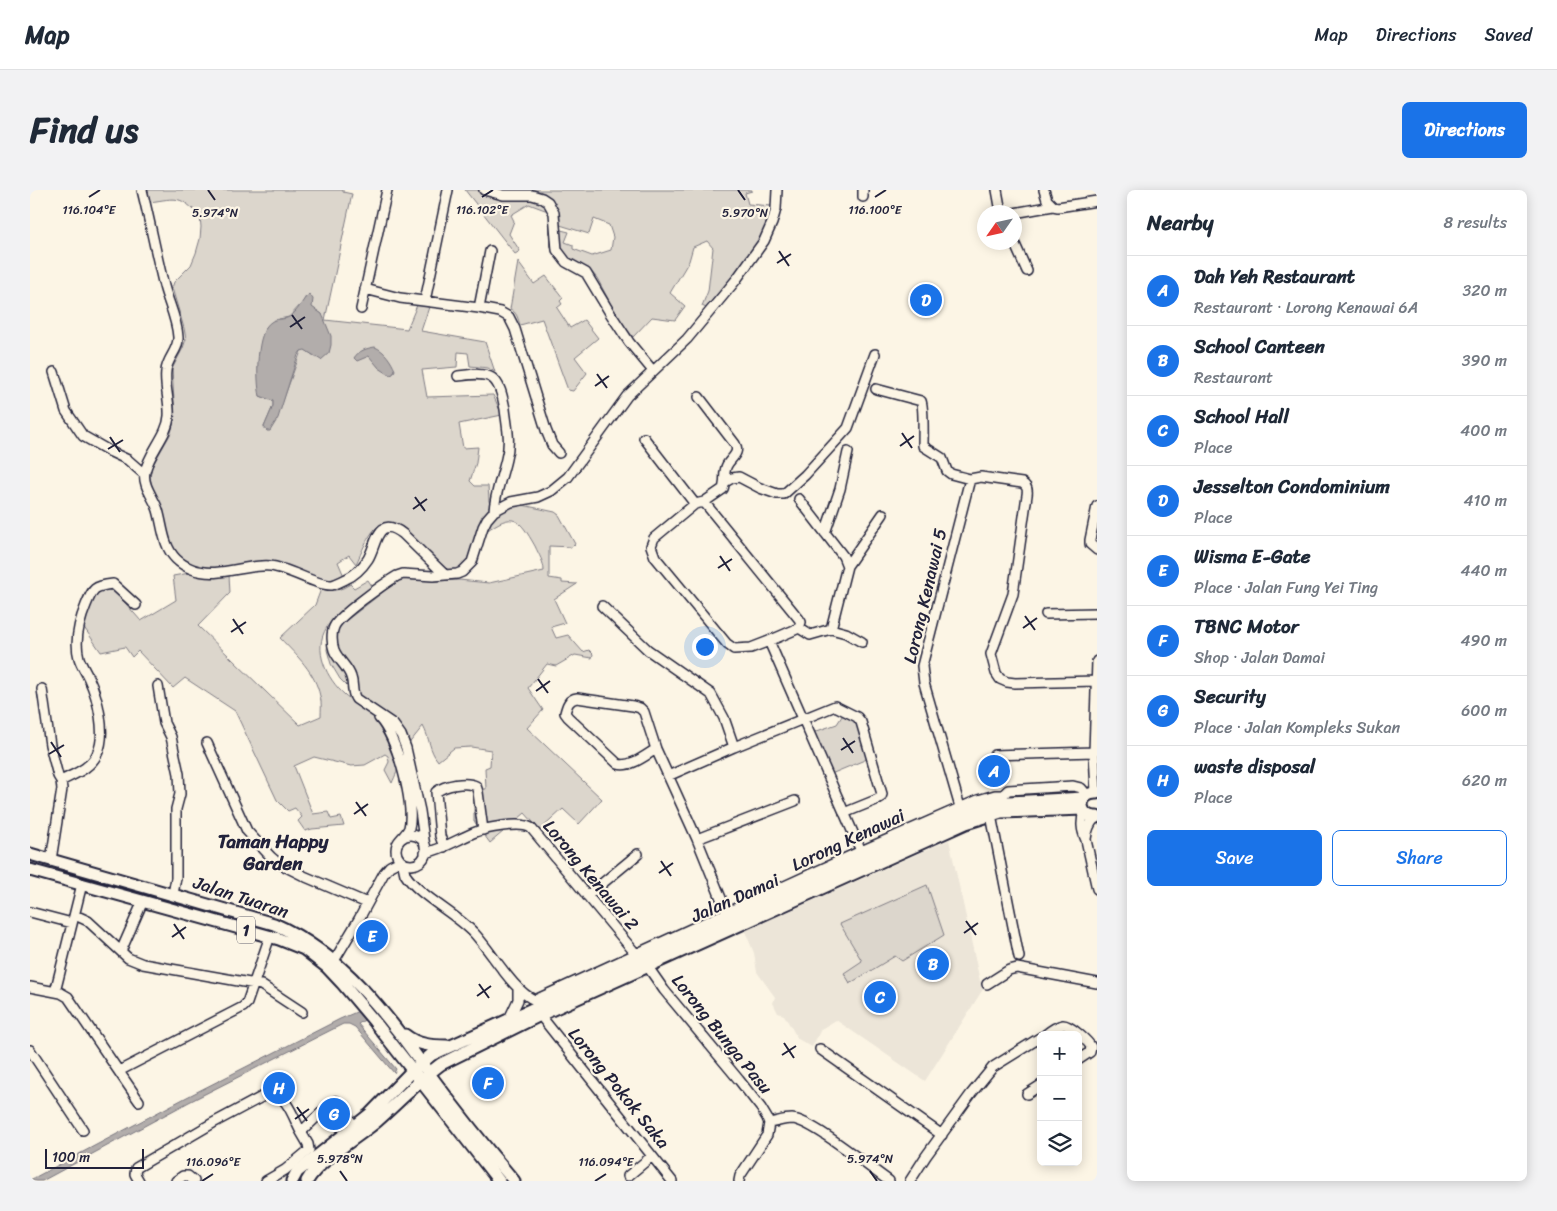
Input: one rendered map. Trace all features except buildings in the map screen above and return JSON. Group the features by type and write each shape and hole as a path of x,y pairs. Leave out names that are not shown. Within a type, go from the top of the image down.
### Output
{"main road":[{"name":"Jalan Damai","path":"307,1181 317,1169 376,1122 453,1051 509,1019 962,814 1006,799 1088,800"},
{"name":"Jalan Damai","path":"292,1181 297,1172 370,1114 412,1070 431,1055 453,1051 540,1015 957,827 1001,812 1088,800"},
{"path":"1088,800 1091,817 1096,817"},
{"name":"Jalan Tuaran","path":"30,854 274,924 307,940 334,961 385,1014 466,1122 514,1181"},
{"name":"Jalan Tuaran","path":"30,870 270,936 304,949 327,967 374,1021 499,1181"},
{"path":"304,949 324,959 334,961"},
{"path":"385,1014 414,1041 453,1051 441,1075 442,1090"},
{"path":"393,1046 400,1061 399,1084"},
{"path":"404,1097 424,1095 429,1098 448,1122 458,1129"}],"street":[{"path":"142,190 164,284 176,323 178,343 166,371 169,416 167,426 154,449 144,474 148,491 158,509 168,547 176,560 203,572 232,571 252,566 271,566 286,569 332,585 356,573 363,567 369,558 377,536 383,529 390,527 403,534 445,575"},
{"path":"361,309 387,190"},
{"path":"424,301 448,190"},
{"path":"484,190 503,195 532,195 548,202 554,213 558,250 566,262 586,272 629,342 653,371"},
{"path":"334,961 368,904 384,872 390,866 401,862 416,864 424,857 425,850 422,822 399,742 370,709 356,700 353,694 352,678 334,649 333,628 336,623 352,610 397,576 403,574 433,576 462,572 472,562 487,519 494,511 511,502 538,497 561,484 627,396 688,339 736,280 764,241 776,209 777,190"},
{"path":"997,190 1000,205"},
{"path":"1044,190 1047,200 1054,206"},
{"path":"1022,212 1097,200"},
{"path":"1018,250 1027,271"},
{"path":"479,308 490,251"},
{"path":"365,289 400,298 500,312 509,317 515,329 546,430 552,445 559,453"},
{"path":"724,482 739,477 760,488 777,494 784,494 805,475 848,428 875,354"},
{"path":"54,372 66,411 83,436 128,460 144,474"},
{"path":"458,376 484,375 492,378 497,384 503,399 509,433 506,458 494,511"},
{"path":"876,389 921,401 923,409 923,446 942,458 947,471 951,474 970,479 981,477 1022,483 1028,489 1012,594 991,654 996,673 1000,679 1015,683 1096,681"},
{"path":"644,438 699,503 799,619 801,622 799,628 751,648 734,649 727,644 655,557 651,546 654,538 699,503 722,488 727,465 737,452 738,448 699,397"},
{"path":"825,533 840,489 848,452"},
{"name":"Lorong Kenawai 5","path":"960,807 924,683 922,666 970,479"},
{"path":"799,500 843,556 847,566"},
{"path":"1097,506 1090,544 1097,550"},
{"path":"831,629 847,566 883,514"},
{"path":"62,782 89,765 97,755 100,746 101,731 98,704 90,680 79,659 77,641 80,620 92,591 101,585 113,584 136,605"},
{"path":"602,606 648,650 711,694 724,718 734,747"},
{"path":"1046,614 1097,613"},
{"path":"799,628 810,635 831,629 851,635 862,642"},
{"path":"769,641 862,851"},
{"path":"1097,661 1094,752 1088,800 1081,823 1097,889"},
{"path":"158,686 164,723 171,738 179,774 180,794 176,809 176,878 173,894"},
{"path":"42,689 50,746 58,776 62,782 51,860"},
{"path":"656,749 632,763 624,766 618,764 568,717 565,712 568,703 572,699 577,698 640,708 644,712 656,749 697,839 727,913"},
{"path":"668,776 835,706 857,717 861,722 882,794 876,800 844,813"},
{"path":"399,742 410,818 407,832 400,840 396,849 398,857 404,872 413,884 458,918 474,933 518,990 518,1000 509,1019"},
{"path":"207,743 247,831 271,857 278,863 306,877 368,904"},
{"path":"994,755 1094,752"},
{"path":"425,850 444,847 474,832 483,830 478,792 476,786 470,783 441,788 436,792 440,836 444,847"},
{"name":"Lorong Kenawai","path":"518,990 535,1000 960,807 995,795 1006,799"},
{"path":"697,839 795,802"},
{"path":"991,815 1019,957"},
{"path":"1086,840 1090,823 1096,817"},
{"name":"Lorong Kenawai 2","path":"483,830 517,825 527,825 531,828 636,954"},
{"path":"400,840 403,837 412,835 420,839 425,850"},
{"path":"587,896 638,854"},
{"path":"55,992 82,884"},
{"path":"121,951 143,901"},
{"path":"30,912 88,921 128,958 142,964 261,985 302,1012"},
{"path":"119,1071 247,1003 270,936"},
{"name":"Lorong Bunga Pasu","path":"648,967 664,990 761,1108 768,1123"},
{"path":"987,984 1008,970 1018,968 1097,983"},
{"path":"30,987 55,992 68,997 139,1101"},
{"name":"Lorong Pokok Saka","path":"540,1015 672,1181"},
{"path":"1051,1031 1061,1025 1067,1025 1074,1031"},
{"path":"1082,1037 1091,1047 1090,1052 1082,1057"},
{"path":"910,1181 993,1066 1037,1040"},
{"path":"820,1049 942,1135"},
{"path":"30,1050 83,1130"},
{"path":"1028,1094 1037,1088"},
{"path":"139,1181 135,1174 136,1168 270,1092 277,1094 284,1100 308,1144 308,1150 285,1170 266,1181"},
{"path":"301,1132 336,1101 355,1126"},
{"path":"739,1181 740,1176 767,1135 768,1123 793,1119 808,1124 889,1181"},
{"path":"628,1176 652,1156"},
{"path":"176,1181 183,1176 188,1176 194,1181"}],"shaded area":[{"path":"147,190 343,190 343,192 352,194 325,320 407,329 417,305 429,307 421,331 485,342 495,372 488,368 470,366 468,353 458,352 457,367 422,370 427,397 493,395 502,415 459,424 463,448 478,447 476,463 470,481 475,486 488,486 489,501 492,507 482,519 471,558 467,564 462,568 452,570 441,566 409,534 398,526 387,523 373,531 356,564 349,555 338,562 344,576 329,580 320,579 271,562 231,567 202,568 180,558 171,545 153,492 150,470 171,433 175,416 172,369 186,339 172,288 174,282 191,265 200,239 201,227 200,216 183,201 172,199 150,202","holes":["306,296 311,307 322,314 317,358 304,349 301,351 280,409 264,427 273,406 273,401 260,396 279,319 289,317"]},
{"path":"465,190 538,197 550,209 545,210 529,204 511,215 514,221 509,234 520,251 515,254"},
{"path":"533,190 752,190 745,193 748,204 772,206 769,225 761,241 706,308 702,306 708,291 713,248 707,241 693,247 689,261 670,293 685,306 675,320 652,317 633,337 616,314 597,278 589,269 570,259 560,248 558,232 561,230 569,232 565,242 573,245 573,249 592,256 611,250 613,237 609,225 594,219 589,234 560,225 556,219 550,199"},
{"path":"518,262 534,284 546,276 563,298 560,301 562,304 557,308 570,328 584,320 598,338 575,357 587,373 573,391 568,390 542,319 520,325 516,314 510,309"},
{"path":"309,294 313,299 312,307 322,314 331,336 329,353 321,360 305,350 301,351 298,355 278,418 270,431 267,431 264,427 273,406 273,401 260,396 258,356 262,335 271,322 292,315"},
{"path":"375,347 382,351 390,360 395,370 393,374 390,375 379,368 369,356 357,361 354,358 363,350"},
{"path":"518,504 555,512 559,515 575,544 572,547 549,546 549,578 562,580 562,583 577,584 554,599 565,623 551,627 556,638 568,635 583,652 589,650 593,654 592,658 575,655 556,666 547,664 528,688 543,710 527,728 602,799 579,824 563,809 540,830 525,813 490,843 474,821 474,790 486,789 485,768 490,766 491,750 471,747 454,748 438,761 423,726 407,746 399,725 393,718 349,688 340,679 331,664 327,650 328,641 339,626 400,579 459,580 489,583 544,571 535,546 520,524 515,521 503,521 485,532 491,521 498,514"},
{"path":"195,572 204,577 229,575 230,593 198,626 300,725 321,716 321,699 318,687 310,672 280,638 315,605 321,589 336,590 350,584 354,588 368,580 372,586 331,621 323,636 321,654 327,673 338,688 350,699 374,715 384,725 399,761 396,775 392,783 385,770 389,762 388,756 385,754 365,765 351,766 314,757 294,766 313,814 328,812 331,819 341,817 344,826 305,831 298,821 302,817 295,808 288,811 277,800 235,711 185,678 173,688 138,651 132,657 125,647 101,652 83,626 96,593 103,587 112,588 141,621 176,600 173,576"},
{"path":"844,713 857,721 867,759 831,774 814,732 837,724"},
{"path":"949,840 980,981 985,986 925,1081 836,1020 821,1029 812,1047 798,1039 784,1015 778,1013 773,1003 775,997 757,972 754,953 745,931"},
{"path":"30,859 283,931 348,976 411,1057 346,979 282,935 228,918 30,863"},
{"path":"927,885 944,935 902,961 895,956 849,984 844,973 862,961 840,924"},
{"path":"361,1010 366,1019 358,1024 396,1069 394,1073 355,1027 343,1024 189,1102 42,1181 30,1181 185,1098"}],"waterway":[{"path":"550,221 550,233"},
{"path":"551,240 551,246 554,250"}],"place":[{"name":"Jesselton Condominium","path":"926,300"},
{"name":"Dah Yeh Restaurant","path":"994,771"},
{"name":"Wisma E-Gate","path":"372,936"},
{"name":"School Canteen","path":"933,964"},
{"name":"School Hall","path":"880,997"},
{"name":"TBNC Motor","path":"488,1083"},
{"name":"waste disposal","path":"279,1088"},
{"name":"Security","path":"334,1114"}],"district":[{"name":"Taman Happy Garden","path":"273,852"}]}
